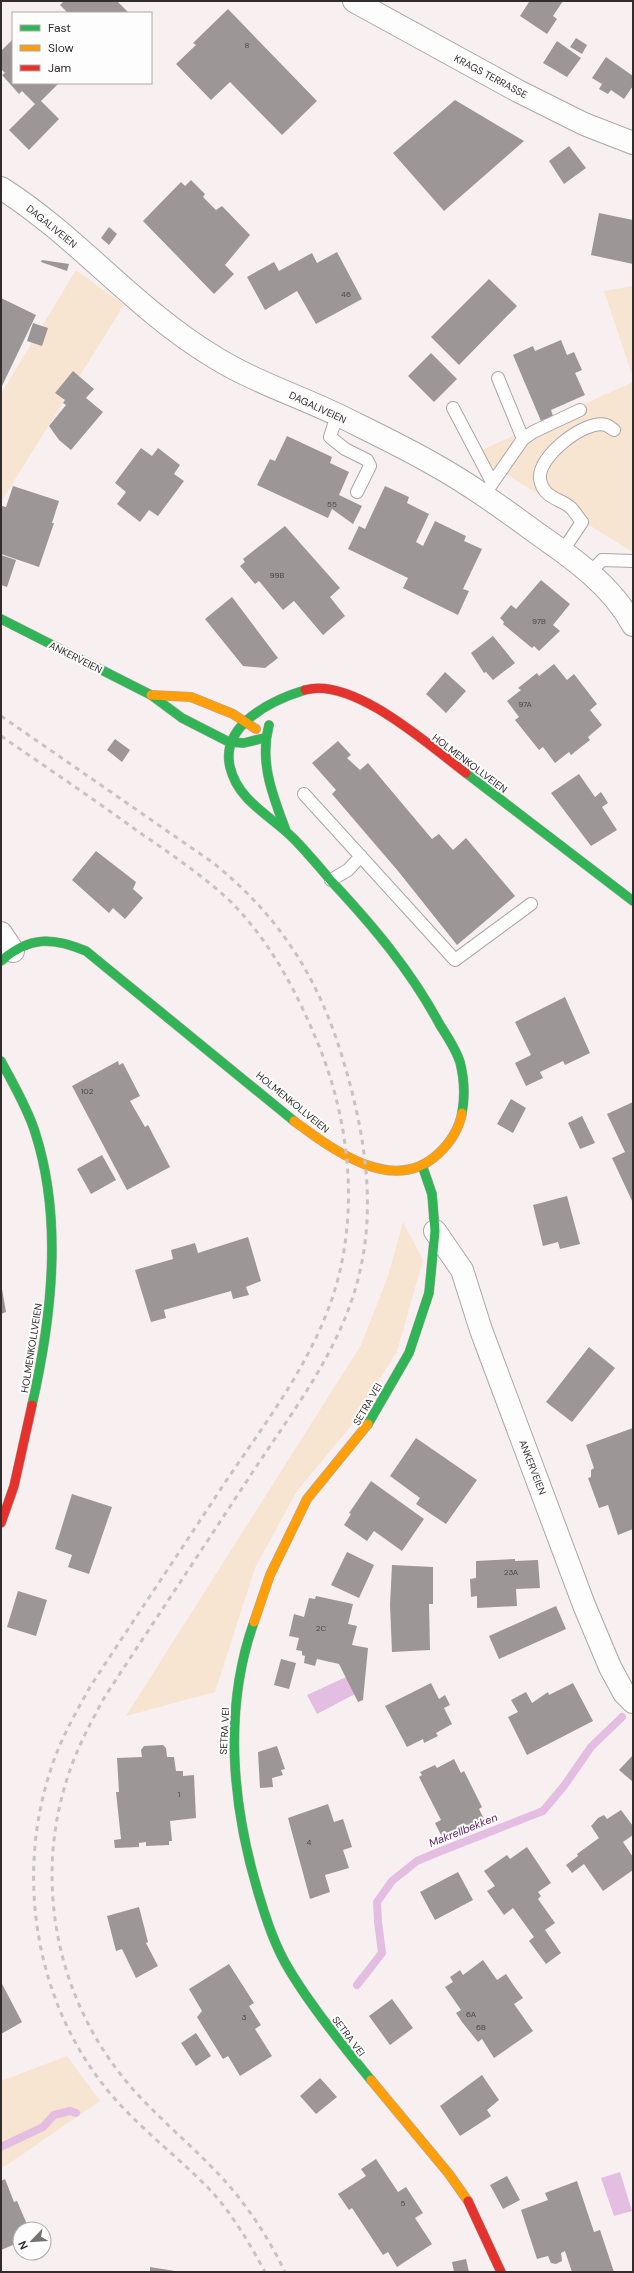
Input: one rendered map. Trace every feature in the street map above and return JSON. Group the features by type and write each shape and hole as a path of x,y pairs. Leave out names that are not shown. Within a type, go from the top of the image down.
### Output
{"main road":[{"name":"ANKERVEIEN","path":"1,619 151,694 182,718 229,742 244,742 264,738"},
{"name":"HOLMENKOLLVEIEN","path":"7,956 34,942 56,940 64,941 86,951 295,1121 341,1153 378,1169 398,1171 422,1165 444,1148 454,1136 462,1119 465,1088 459,1060 429,1003 377,931 286,831 254,808 243,794 230,766 229,742 236,731 258,712 301,690 312,687 336,690 365,703 424,742 633,901"},
{"name":"ANKERVEIEN","path":"151,694 191,697 218,707 246,722 264,738"},
{"name":"HOLMENKOLLVEIEN","path":"278,702 264,738 263,751 270,785 286,831"},
{"name":"HOLMENKOLLVEIEN","path":"1,1061 22,1100 40,1150 49,1198 53,1253 49,1321 36,1388 10,1497 1,1523"},
{"name":"SETRA VEI","path":"422,1165 432,1194 435,1231 429,1293 409,1353 365,1430 307,1499 270,1575 245,1646 235,1711 233,1755 245,1848 268,1925 289,1970 339,2042 449,2174 473,2208 501,2272"}],"street":[{"name":"KRAGS TERRASSE","path":"354,1 518,91 584,124 633,143"},
{"name":"DAGALIVEIEN","path":"1,188 32,208 81,249 118,285 184,338 235,370 337,415 435,465 488,489 562,552 590,573 615,599 633,625"},
{"path":"1,933 7,956"},
{"name":"ANKERVEIEN","path":"435,1231 462,1270 481,1330 584,1605 610,1667 624,1694 633,1702"}],"lane":[{"path":"498,378 523,439"},
{"path":"453,408 488,489"},
{"path":"488,489 523,439 533,432 580,410"},
{"path":"337,415 330,437 345,449 367,460 370,466 357,492"},
{"path":"562,552 582,522 570,507 546,494 540,480 542,468 554,452 571,436 593,426 607,425 614,430"},
{"path":"590,573 602,560 633,561"},
{"path":"304,794 455,960 531,904"},
{"path":"331,880 348,870 361,856"}],"shaded area":[{"path":"76,270 124,305 1,502 1,394"},
{"path":"633,286 633,378 604,291"},
{"path":"633,382 633,552 473,454"},
{"path":"403,1222 423,1260 397,1351 351,1426 297,1491 255,1568 215,1692 126,1716 361,1345 388,1276"},
{"path":"346,1677 355,1694 317,1714 307,1695"},
{"path":"67,2056 100,2101 1,2169 1,2081"},
{"path":"620,2172 632,2211 614,2216 601,2178"}],"building":[{"path":"64,1 117,1 128,12 67,12 60,5"},
{"path":"527,1 563,1 553,16 557,19 547,34 520,16 529,2"},
{"path":"228,9 317,101 282,135 230,82 211,100 176,64 196,45 193,43"},
{"path":"576,38 587,45 582,54 570,47"},
{"path":"12,40 12,84 58,84 41,101 59,119 29,150 9,130 35,104 22,91 19,94 2,75 5,73 1,69 1,51"},
{"path":"557,41 581,58 567,77 543,63"},
{"path":"606,57 633,76 633,86 624,99 611,90 608,94 599,89 602,84 592,78"},
{"path":"455,100 524,141 444,211 393,153"},
{"path":"569,146 586,168 564,184 549,161"},
{"path":"191,180 205,194 203,197 216,210 222,206 250,235 225,265 234,274 214,294 143,221 181,182 185,186"},
{"path":"599,213 633,220 633,264 591,255"},
{"path":"109,227 117,234 109,245 101,238"},
{"path":"337,252 362,299 316,324 297,291 265,310 247,277 274,262 279,271 312,253 317,263"},
{"path":"42,260 69,264 67,271 41,262"},
{"path":"489,279 517,306 459,365 431,337"},
{"path":"1,298 36,315 1,388"},
{"path":"33,323 48,328 42,346 27,341"},
{"path":"561,340 567,355 574,352 582,370 575,373 585,395 551,410 553,416 541,421 513,355 533,346 535,351"},
{"path":"431,353 457,379 434,402 408,376"},
{"path":"73,371 94,389 86,398 103,412 71,450 59,440 49,426 66,405 63,403 65,400 55,393"},
{"path":"287,436 332,457 330,463 349,472 339,495 362,506 353,524 332,509 328,518 257,485 270,459 275,461"},
{"path":"141,448 152,456 158,448 180,465 174,474 184,481 158,516 149,510 140,522 117,504 126,492 115,483"},
{"path":"13,486 59,501 52,523 54,523 39,567 1,554 1,510 2,506 6,507"},
{"path":"385,486 409,497 407,503 429,514 416,542 423,546 435,521 466,536 464,541 482,549 463,589 469,591 458,615 403,588 408,578 348,549 359,526 365,529"},
{"path":"285,526 340,588 330,597 345,616 323,635 294,601 283,610 259,581 255,584 240,566 245,562 243,559"},
{"path":"1,555 16,560 7,587 1,585"},
{"path":"541,580 570,604 553,625 560,631 539,651 534,646 532,648 503,624 504,622 500,618 511,605 516,609"},
{"path":"232,597 278,658 265,668 243,666 205,619"},
{"path":"493,636 515,663 493,680 486,672 484,673 471,653"},
{"path":"554,664 567,680 574,674 597,704 590,710 602,725 588,737 590,740 571,755 569,752 555,763 543,747 539,750 515,720 519,717 507,701 521,690 518,688 537,673 539,676"},
{"path":"445,672 466,691 446,713 426,694"},
{"path":"115,739 130,750 122,762 107,750"},
{"path":"338,741 351,755 347,758 360,770 368,763 432,839 439,834 453,850 466,838 515,896 457,945 398,871 332,794 336,790 312,763"},
{"path":"579,774 595,797 601,792 608,803 602,807 617,830 591,846 551,793"},
{"path":"96,851 136,882 133,889 143,898 125,919 113,908 109,913 72,880"},
{"path":"565,997 590,1053 565,1065 563,1061 540,1072 543,1078 526,1086 515,1063 531,1055 515,1022"},
{"path":"118,1061 119,1065 123,1063 140,1096 130,1101 145,1127 148,1125 170,1167 127,1190 72,1086"},
{"path":"511,1099 526,1108 513,1133 497,1124"},
{"path":"633,1102 633,1203 612,1158 625,1152 607,1114"},
{"path":"582,1116 595,1143 580,1149 568,1123"},
{"path":"102,1155 116,1180 91,1194 77,1169"},
{"path":"567,1196 580,1244 560,1249 558,1242 543,1246 533,1205"},
{"path":"248,1237 261,1281 246,1287 249,1295 233,1299 231,1291 164,1310 166,1318 151,1322 135,1270 173,1259 171,1250 195,1243 198,1253"},
{"path":"1,1283 6,1312 1,1314"},
{"path":"589,1347 615,1368 572,1422 546,1402"},
{"path":"633,1428 633,1529 618,1535 608,1505 599,1508 588,1478 591,1477 591,1470 594,1468 586,1445"},
{"path":"416,1438 477,1480 446,1524 416,1504 420,1498 390,1476"},
{"path":"371,1481 424,1519 402,1551 374,1531 367,1541 344,1525 351,1514 349,1513"},
{"path":"72,1494 112,1507 89,1574 68,1567 72,1555 55,1549"},
{"path":"347,1552 374,1565 359,1598 331,1585"},
{"path":"515,1559 515,1561 538,1560 540,1588 516,1589 517,1606 477,1608 477,1596 471,1597 470,1579 476,1578 476,1561"},
{"path":"392,1565 433,1567 433,1604 429,1604 430,1650 392,1652 390,1605"},
{"path":"18,1591 47,1600 36,1636 7,1627"},
{"path":"316,1596 353,1604 348,1624 357,1626 352,1645 368,1648 363,1700 358,1702 339,1664 317,1659 315,1666 304,1663 305,1656 302,1655 302,1651 296,1650 299,1638 289,1636 294,1614 304,1617 309,1598 315,1599"},
{"path":"556,1606 566,1629 499,1659 489,1636"},
{"path":"281,1659 296,1663 289,1689 274,1685"},
{"path":"431,1683 439,1699 445,1695 450,1705 444,1708 452,1724 436,1733 438,1736 424,1743 423,1739 407,1747 385,1706"},
{"path":"573,1683 593,1721 527,1755 508,1717 518,1712 511,1700 526,1692 532,1703 548,1692 549,1695"},
{"path":"163,1745 166,1748 167,1757 174,1757 176,1771 183,1771 183,1776 194,1775 196,1818 170,1821 172,1841 169,1841 169,1845 146,1846 146,1842 139,1843 139,1847 115,1848 114,1840 121,1839 116,1792 119,1792 117,1758 142,1757 141,1750 144,1746"},
{"path":"277,1746 285,1769 281,1770 283,1775 272,1778 273,1787 260,1788 258,1752"},
{"path":"633,1755 633,1782 619,1770"},
{"path":"454,1759 461,1773 464,1771 482,1807 479,1809 485,1821 450,1839 447,1833 441,1835 435,1823 441,1820 419,1777 422,1775 420,1772 435,1765 437,1768"},
{"path":"328,1804 334,1822 343,1819 352,1847 343,1850 349,1868 325,1875 330,1892 310,1899 288,1818"},
{"path":"621,1810 633,1826 633,1835 623,1842 633,1857 633,1870 603,1891 584,1864 572,1873 566,1865 578,1856 577,1854 599,1838 591,1826 598,1818 604,1815 607,1819"},
{"path":"527,1847 551,1883 538,1892 541,1896 538,1899 555,1923 545,1930 561,1953 546,1964 529,1941 534,1937 513,1908 504,1915 487,1891 495,1886 484,1871 507,1855 510,1859"},
{"path":"458,1872 473,1900 435,1920 420,1892"},
{"path":"139,1907 148,1942 146,1943 158,1966 136,1978 122,1949 116,1951 107,1916"},
{"path":"483,1960 497,1980 506,1974 523,1998 514,2004 533,2031 494,2058 482,2039 478,2042 462,2022 456,2013 461,2010 445,1987 453,1982 450,1977 460,1970 463,1975"},
{"path":"229,1964 254,2003 249,2006 261,2025 255,2029 272,2056 240,2076 228,2056 223,2059 197,2017 202,2011 189,1989"},
{"path":"1,1982 22,2022 1,2034"},
{"path":"392,1999 413,2028 390,2045 369,2016"},
{"path":"196,2033 211,2056 196,2066 181,2043"},
{"path":"482,2075 499,2100 487,2110 491,2116 460,2136 440,2106"},
{"path":"320,2078 337,2097 316,2114 300,2096"},
{"path":"376,2159 398,2192 406,2187 423,2213 415,2218 432,2244 397,2267 388,2252 383,2255 352,2208 349,2210 338,2194 366,2176 361,2169"},
{"path":"507,2176 520,2200 503,2209 490,2185"},
{"path":"5,2179 14,2202 17,2201 26,2221 12,2221 12,2245 1,2250 1,2181"},
{"path":"577,2181 594,2232 600,2230 614,2272 572,2272 565,2251 561,2253 562,2261 556,2264 551,2263 548,2256 537,2259 521,2210 548,2200 545,2193"},
{"path":"466,2259 469,2272 454,2272 452,2262"},
{"path":"150,2267 175,2271 150,2272"}],"waterway":[{"name":"Makrellbekken","path":"357,1985 382,1953 377,1902 392,1881 417,1861 543,1811 564,1786 591,1747 622,1717"},
{"name":"Makrellbekken","path":"1,2147 43,2127 54,2115 70,2111 76,2113"}],"railway":[{"path":"1,716 212,862 236,883 277,927 310,977 323,1004 344,1063 362,1140 366,1166 367,1193 365,1245 360,1271 342,1326 300,1401 104,1698 79,1747 67,1779 57,1819 52,1860 53,1901 59,1941 70,1981 85,2018 106,2054 131,2087 214,2169 243,2202 266,2236 285,2272"},
{"path":"1,736 184,864 219,891 245,917 259,934 283,971 294,990 312,1030 332,1083 346,1149 348,1216 344,1250 337,1283 326,1315 305,1359 280,1401 107,1661 79,1707 63,1739 50,1772 39,1814 34,1858 34,1901 40,1944 51,1987 67,2027 89,2065 115,2099 221,2202 254,2251 265,2272"}],"traffic: fast":[{"path":"1,619 151,695 182,718 229,742 244,743 264,738"},
{"path":"305,690 278,700 264,708 251,716 241,727 233,739 229,752 230,767 234,779 247,798 293,838 363,916 391,950 417,986 451,1043 460,1062 464,1088 462,1113"},
{"path":"269,725 266,739 269,779 276,805 286,831"},
{"path":"466,773 633,901"},
{"path":"1,961 21,947 42,941 63,943 86,951 294,1121"},
{"path":"1,1061 32,1123 44,1165 49,1199 52,1233 52,1268 45,1337 32,1405"},
{"path":"368,1424 409,1353 429,1293 435,1231 432,1194 422,1165"},
{"path":"254,1622 244,1655 238,1689 235,1723 237,1791 249,1859 268,1923 275,1943 285,1962 318,2013 371,2080"}],"traffic: slow":[{"path":"151,695 191,697 233,714 256,729"},
{"path":"294,1121 326,1144 363,1164 383,1169 402,1170 420,1166 438,1154 446,1145 459,1125 462,1113"},
{"path":"254,1622 270,1575 307,1499 368,1424"},
{"path":"371,2080 449,2174 468,2201"}],"traffic: jam":[{"path":"305,690 324,688 345,693 368,703 412,731 466,773"},
{"path":"1,1523 14,1486 32,1405"},
{"path":"468,2201 501,2272"}]}
